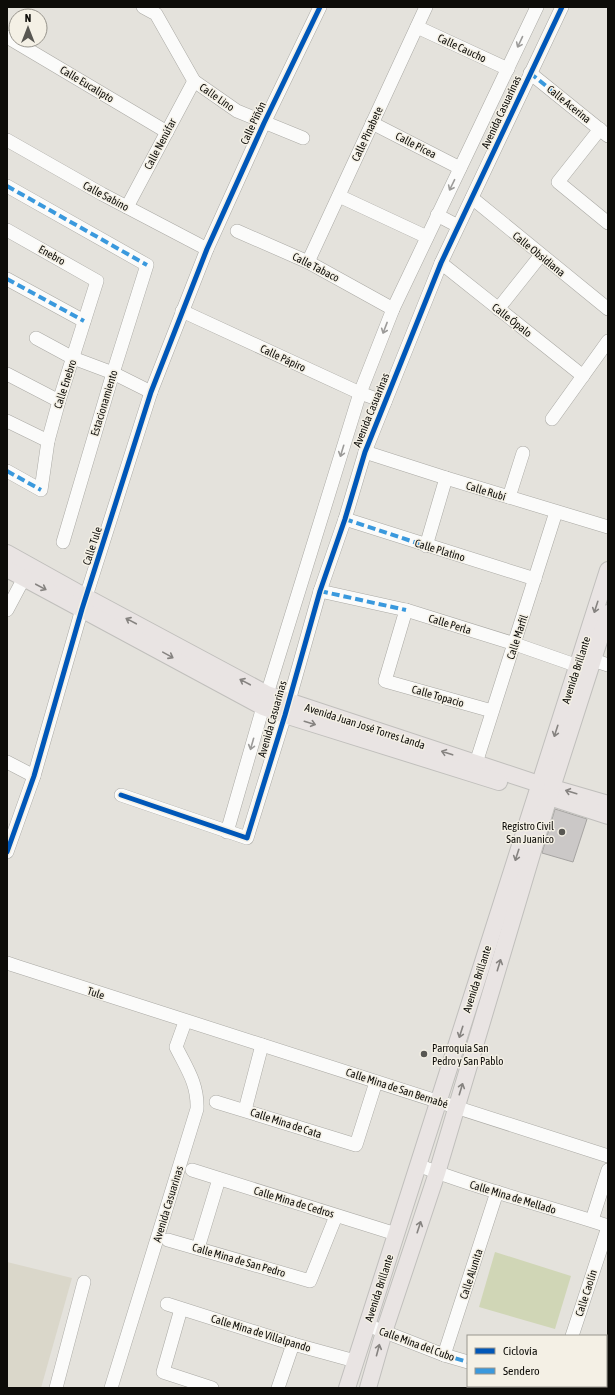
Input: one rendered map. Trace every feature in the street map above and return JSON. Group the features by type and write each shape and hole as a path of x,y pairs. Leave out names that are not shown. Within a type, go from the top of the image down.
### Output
{"main road":[{"name":"Avenida Juan José Torres Landa","path":"7,553 84,603 265,700 544,790 608,804"},
{"name":"Avenida Juan José Torres Landa","path":"7,568 24,578 84,603"},
{"name":"Avenida Brillante","path":"368,1388 384,1332 456,1107 578,666 608,570"},
{"name":"Avenida Brillante","path":"347,1388 438,1102 544,790 601,662 608,613"},
{"name":"Avenida Juan José Torres Landa","path":"286,708 476,763 608,816"}],"street":[{"name":"Calle Lino","path":"143,7 158,10 194,81 237,111 303,138"},
{"name":"Calle Piñón","path":"207,249 264,123 320,7"},
{"name":"Calle Pinabete","path":"308,262 426,7"},
{"name":"Avenida Casuarinas","path":"536,7 508,69 393,309 360,393 265,700 227,832 247,838 320,590 345,520 365,452 441,263 562,7"},
{"name":"Calle Caucho","path":"417,27 508,69"},
{"name":"Calle Eucalipto","path":"7,37 167,132"},
{"name":"Calle Acerina","path":"530,73 604,133"},
{"name":"Calle Nenúfar","path":"127,207 194,81"},
{"name":"Calle Pícea","path":"372,123 460,168"},
{"path":"604,133 558,182 608,223"},
{"name":"Calle Sabino","path":"7,140 127,207 207,249"},
{"name":"Estacionamiento","path":"7,186 147,265 113,372 63,542"},
{"path":"339,196 427,237"},
{"name":"Calle Obsidiana","path":"472,198 608,309"},
{"path":"437,215 458,226"},
{"name":"Enebro","path":"7,230 97,281"},
{"name":"Calle Tabaco","path":"237,231 308,262 393,309"},
{"name":"Calle Tule","path":"7,852 34,776 84,603 151,392 207,249"},
{"path":"498,309 541,255"},
{"name":"Calle Ópalo","path":"441,263 583,376"},
{"path":"7,279 84,321"},
{"name":"Calle Enebro","path":"7,471 42,490 48,440 97,281"},
{"name":"Calle Pápiro","path":"182,312 360,393 385,402"},
{"path":"36,338 73,358 113,372 151,392"},
{"path":"552,419 608,342"},
{"path":"7,374 59,401"},
{"path":"7,421 48,440"},
{"name":"Calle Rubí","path":"365,452 608,527"},
{"path":"509,497 523,453"},
{"path":"426,546 446,478"},
{"name":"Calle Marfil","path":"476,763 556,512"},
{"name":"Calle Platino","path":"345,520 535,579"},
{"path":"7,610 24,578"},
{"name":"Calle Perla","path":"320,590 406,610 515,644 578,666"},
{"name":"Calle Topacio","path":"406,610 385,681 492,711"},
{"path":"7,762 34,776"},
{"path":"121,795 227,832"},
{"name":"Tule","path":"7,963 185,1022"},
{"name":"Avenida Casuarinas","path":"111,1388 197,1109 198,1098 196,1088 176,1047 185,1022"},
{"name":"Calle Mina de San Bernabé","path":"185,1022 262,1045 608,1156"},
{"path":"245,1110 262,1045"},
{"name":"Calle Mina de Cata","path":"216,1102 356,1145 376,1082"},
{"name":"Calle Mina de Mellado","path":"418,1165 436,1173 608,1226"},
{"name":"Calle Mina de Cedros","path":"192,1170 396,1234"},
{"path":"592,1220 608,1170"},
{"path":"198,1248 220,1179"},
{"name":"Calle Alunita","path":"444,1355 497,1192"},
{"name":"Calle Mina de San Pedro","path":"168,1240 310,1280 336,1216"},
{"name":"Calle Caolín","path":"572,1335 608,1226"},
{"path":"56,1388 84,1282"},
{"name":"Calle Mina de Villalpando","path":"167,1304 293,1344 355,1361"},
{"path":"182,1309 163,1372 212,1388"},
{"name":"Calle Mina del Cubo","path":"367,1325 444,1355 467,1362"},
{"path":"278,1388 293,1344"}],"shaded area":[{"path":"7,1262 72,1278 41,1388 7,1388"}],"green space":[{"path":"495,1252 571,1276 555,1329 479,1307"}],"building":[{"name":"Registro Civil San Juanico","path":"555,809 587,819 573,862 542,853"}],"marked path":[{"path":"530,73 586,118"},
{"path":"7,186 147,265"},
{"path":"7,279 84,321"},
{"path":"7,471 41,490"},
{"path":"345,519 426,546"},
{"path":"320,591 406,610"},
{"path":"444,1355 467,1362"}],"cycle path":[{"path":"7,852 34,776 82,609 151,392 207,249 264,123 320,7"},
{"path":"121,795 247,838 285,715 320,591 345,519 365,452 441,263 562,7"}],"place":[{"name":"Registro Civil San Juanico","path":"562,832"},
{"name":"Parroquia San Pedro y San Pablo","path":"424,1054"}]}
